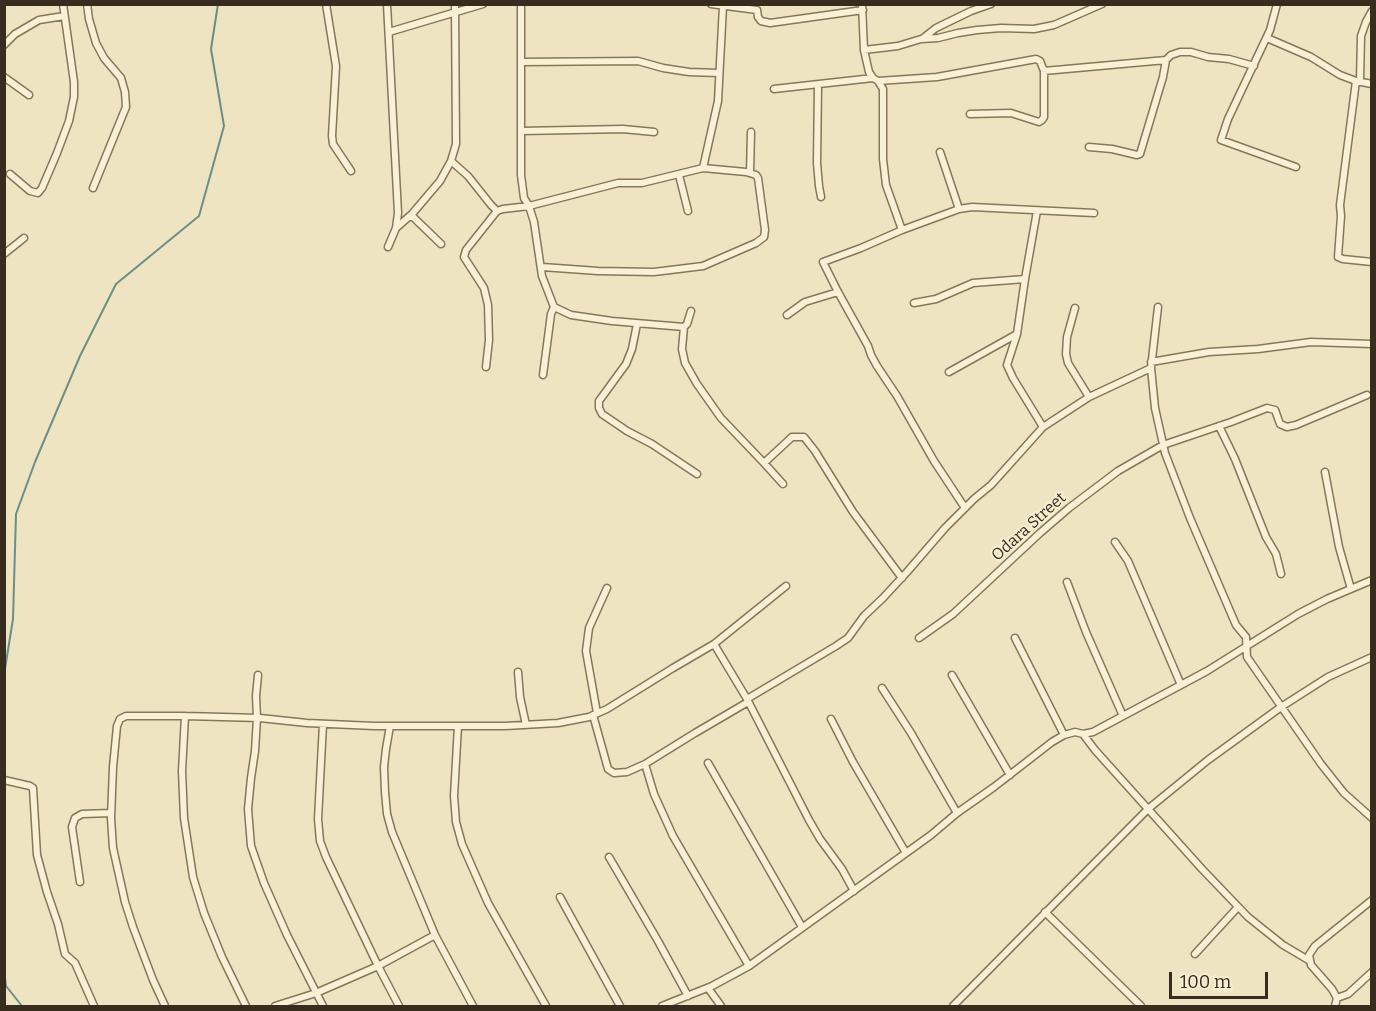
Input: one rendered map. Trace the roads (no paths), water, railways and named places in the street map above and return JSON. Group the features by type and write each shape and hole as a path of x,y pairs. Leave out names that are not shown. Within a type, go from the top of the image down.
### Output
{"street":[{"path":"10,174 30,191 38,193 69,121 74,97 74,82 63,4"},
{"path":"87,4 96,43 104,58 121,78 126,107 93,188"},
{"path":"326,4 336,66 333,144 351,171"},
{"path":"387,4 398,213 396,228 388,247"},
{"path":"396,228 411,215 440,181 451,161 456,144 455,4"},
{"path":"389,32 483,4"},
{"path":"521,4 521,174 524,198 534,222 542,276 554,308 571,315 637,324 684,327"},
{"path":"711,4 758,7 761,21 770,23 862,7 864,50 869,72 883,89 883,159 886,185 902,230"},
{"path":"921,39 936,28 991,4"},
{"path":"864,50 898,46 921,39 977,30 1034,29 1054,25 1102,4"},
{"path":"1277,4 1267,38 1228,119 1221,140 1296,166"},
{"path":"703,168 718,101 721,6"},
{"path":"1371,11 1361,36 1358,81 1340,204 1338,257 1371,262"},
{"path":"4,45 15,34 39,20 64,16"},
{"path":"1267,38 1311,57 1333,71 1371,84"},
{"path":"1089,147 1112,149 1137,156 1140,154 1166,60 1171,55 1191,52 1254,66"},
{"path":"774,89 875,79 937,77 1036,59 1040,61 1044,71 1044,117 1042,120 1039,122 1011,113 970,114"},
{"path":"1044,71 1166,60"},
{"path":"521,62 638,61 689,72 718,73"},
{"path":"4,77 29,95"},
{"path":"818,85 817,163 821,197"},
{"path":"521,131 623,129 654,132"},
{"path":"750,173 751,132"},
{"path":"940,152 959,210"},
{"path":"451,161 468,176 497,211"},
{"path":"486,367 489,340 488,304 484,288 464,257 466,250 497,211 529,206 618,183 642,183 703,168 750,173 758,178 764,237 756,243 703,266 654,272 542,267"},
{"path":"679,175 688,211"},
{"path":"965,508 877,366 823,262 902,230 972,207 1037,212 1094,213"},
{"path":"1037,212 1017,334 1007,365 1043,427"},
{"path":"411,215 441,244"},
{"path":"4,254 24,238"},
{"path":"914,303 936,299 974,283 1025,279"},
{"path":"787,315 806,302 838,292"},
{"path":"1158,307 1151,365 1155,408 1165,453 1236,625 1246,637 1247,657 1321,764 1344,793 1371,818"},
{"path":"543,375 551,314 554,308"},
{"path":"1075,308 1067,337 1066,354 1068,363 1089,397"},
{"path":"691,311 684,327 682,349 685,363 722,418 783,484"},
{"path":"637,324 633,349 626,364 599,401 599,408 602,414 627,431 652,444 698,474"},
{"path":"949,372 1017,334"},
{"path":"607,588 589,628 586,651 595,714 608,769 614,773 627,772 645,764 848,638 864,616 902,578 945,528 991,485 1033,436 1089,397 1151,365 1209,352 1311,342 1371,344"},
{"name":"Odara Street","path":"919,638 953,614 1069,508 1118,471 1163,445 1267,408 1275,410 1280,424 1287,427 1296,425 1366,395"},
{"path":"1219,426 1266,537 1276,554 1281,574"},
{"path":"764,463 792,437 804,437 853,512 902,578"},
{"path":"1325,472 1339,547 1351,589"},
{"path":"1114,542 1128,561 1181,686"},
{"path":"662,1006 708,988 748,966 906,854 1052,742 1074,732 1083,734 1093,732 1181,686 1298,614 1371,580"},
{"path":"1067,582 1086,632 1124,716"},
{"path":"165,1006 148,969 133,927 113,848 111,813 117,726 120,719 126,716 185,716 390,726 558,723 607,709 714,644 786,586"},
{"path":"1015,638 1064,735"},
{"path":"714,644 748,700 809,820 854,891"},
{"path":"953,1006 1148,809 1208,760 1281,707 1328,677 1371,657"},
{"path":"518,672 526,725"},
{"path":"258,675 255,751 248,808 251,846 264,883 323,1006"},
{"path":"952,675 1010,775"},
{"path":"882,688 957,813"},
{"path":"185,716 182,771 193,877 204,913 222,957 246,1006"},
{"path":"831,719 906,854"},
{"path":"322,724 318,819 320,841 399,1006"},
{"path":"390,726 384,767 387,814 392,832 435,934 473,1006"},
{"path":"458,726 454,796 456,822 462,844 488,903 546,1006"},
{"path":"1083,734 1238,907 1283,945 1310,961"},
{"path":"708,763 802,927"},
{"path":"645,764 654,794 673,836 748,966"},
{"path":"4,780 33,788 37,855 47,892 65,954 75,963 93,1006"},
{"path":"80,882 72,827 75,818 82,814 111,813"},
{"path":"609,857 688,996"},
{"path":"560,897 620,1006"},
{"path":"1335,1006 1337,998 1311,965 1309,955 1315,946 1371,900"},
{"path":"1196,954 1238,907"},
{"path":"1045,912 1141,1006"},
{"path":"275,1006 316,993 378,966 435,934"},
{"path":"1337,998 1352,991 1371,972"},
{"path":"708,988 721,1006"}],"waterway":[{"path":"4,675 13,619 16,514 35,462 80,356 116,284 199,216 224,126 211,49 218,4"},
{"path":"4,969 6,986 22,1006"}]}
